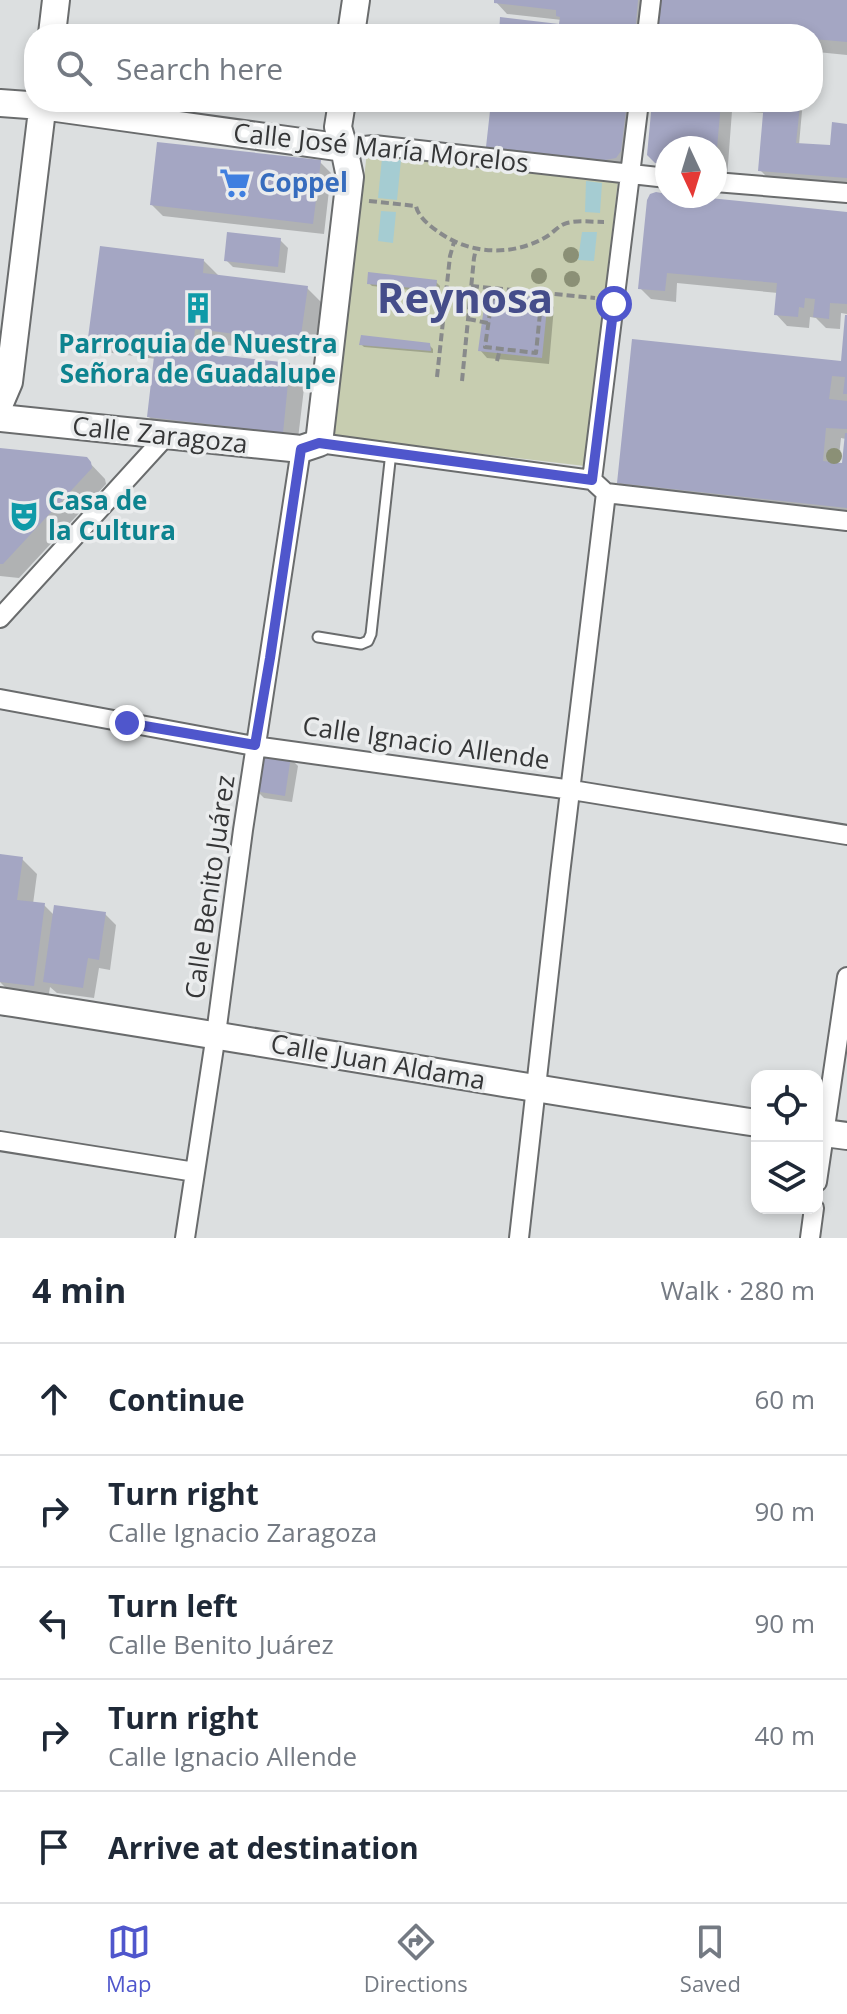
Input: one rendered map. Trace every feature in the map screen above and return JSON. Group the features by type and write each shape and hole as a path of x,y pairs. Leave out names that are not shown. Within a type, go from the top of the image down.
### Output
{"main road":[{"path":"53,24 56,0"},
{"path":"352,24 356,0"},
{"name":"Calle José María Morelos","path":"0,103 24,104"},
{"path":"0,403 9,382 42,112"},
{"name":"Calle José María Morelos","path":"98,112 344,148"},
{"path":"310,446 350,177 338,127 340,112"},
{"name":"Calle Zaragoza","path":"0,418 166,436 310,446"},
{"name":"Calle Juan Aldama","path":"0,1001 751,1122"}],"street":[{"path":"648,24 651,0"},
{"path":"519,1238 572,790 599,486 638,112"},
{"name":"Calle José María Morelos","path":"344,148 374,145 655,177"},
{"path":"727,183 847,193"},
{"path":"0,618 166,436"},
{"path":"310,446 391,452 599,486 847,521"},
{"name":"Calle Benito Juárez","path":"185,1238 255,745 310,446"},
{"name":"Calle Ignacio Allende","path":"0,699 255,745 572,790 847,835"},
{"path":"823,1158 829,1133 847,977"},
{"path":"0,1141 195,1172"},
{"path":"810,1238 813,1214"}],"lane":[{"path":"318,637 361,644 368,641 371,634 391,452"}],"path":[{"path":"368,201 416,206 417,212 425,220 454,242 488,251 529,245 565,223 606,222"},
{"path":"437,377 454,242"},
{"path":"462,381 476,249"},
{"path":"471,286 598,298"},
{"path":"492,298 541,303 536,353 500,349 485,347 492,298"},
{"path":"468,319 488,323"},
{"path":"497,361 500,349"}],"green space":[{"path":"367,152 618,181 585,466 334,437"}],"water":[{"path":"382,158 401,160 397,200 378,198"},
{"path":"586,181 602,183 600,213 585,212"},
{"path":"381,211 396,212 393,243 378,241"},
{"path":"582,232 597,232 594,261 578,260"}],"building":[{"path":"494,0 638,0 636,24 559,24 560,17 556,16 556,10 494,3"},
{"path":"661,0 847,0 847,42 823,40 823,24 659,24"},
{"path":"500,17 559,24 500,24"},
{"path":"490,112 626,112 621,151 616,158 605,160 486,147"},
{"path":"651,112 720,112 718,136 655,136 655,163 647,155"},
{"path":"763,112 799,112 796,143 830,145 832,122 847,124 847,178 758,171"},
{"name":"Coppel","path":"157,142 321,160 313,224 150,205"},
{"path":"655,192 655,208 727,208 727,200 847,212 847,304 830,303 829,319 813,317 815,299 805,298 804,308 799,307 798,317 774,315 777,283 667,273 665,291 638,289 650,194"},
{"path":"227,232 281,238 278,267 224,261"},
{"name":"Parroquia de Nuestra Señora de Guadalupe","path":"100,246 204,259 203,273 308,286 300,342 195,329 194,340 141,334 139,345 88,338"},
{"path":"368,272 437,280 436,290 367,284"},
{"path":"486,292 548,298 542,358 478,351"},
{"path":"845,315 847,394 843,394 845,377 832,376 829,399 847,401 847,429 826,428 823,461 842,463 847,433 847,508 617,483 632,339 841,361"},
{"path":"361,335 430,343 431,351 359,345"},
{"path":"155,348 290,363 283,433 147,417"},
{"name":"Casa de la Cultura","path":"0,448 87,457 92,468 3,564 0,564"},
{"path":"260,750 291,756 285,796 254,791"},
{"path":"0,854 23,857 17,900 45,903 34,986 0,982"},
{"path":"54,905 106,912 99,960 88,958 83,988 43,982"}],"place":[{"name":"Coppel","path":"235,183"},
{"name":"Parroquia de Nuestra Señora de Guadalupe","path":"198,308"},
{"name":"Casa de la Cultura","path":"24,516"}],"district":[{"name":"Reynosa","path":"465,298"}],"route":[{"path":"127,723 255,745 301,449 319,443 592,480 614,304"}]}
